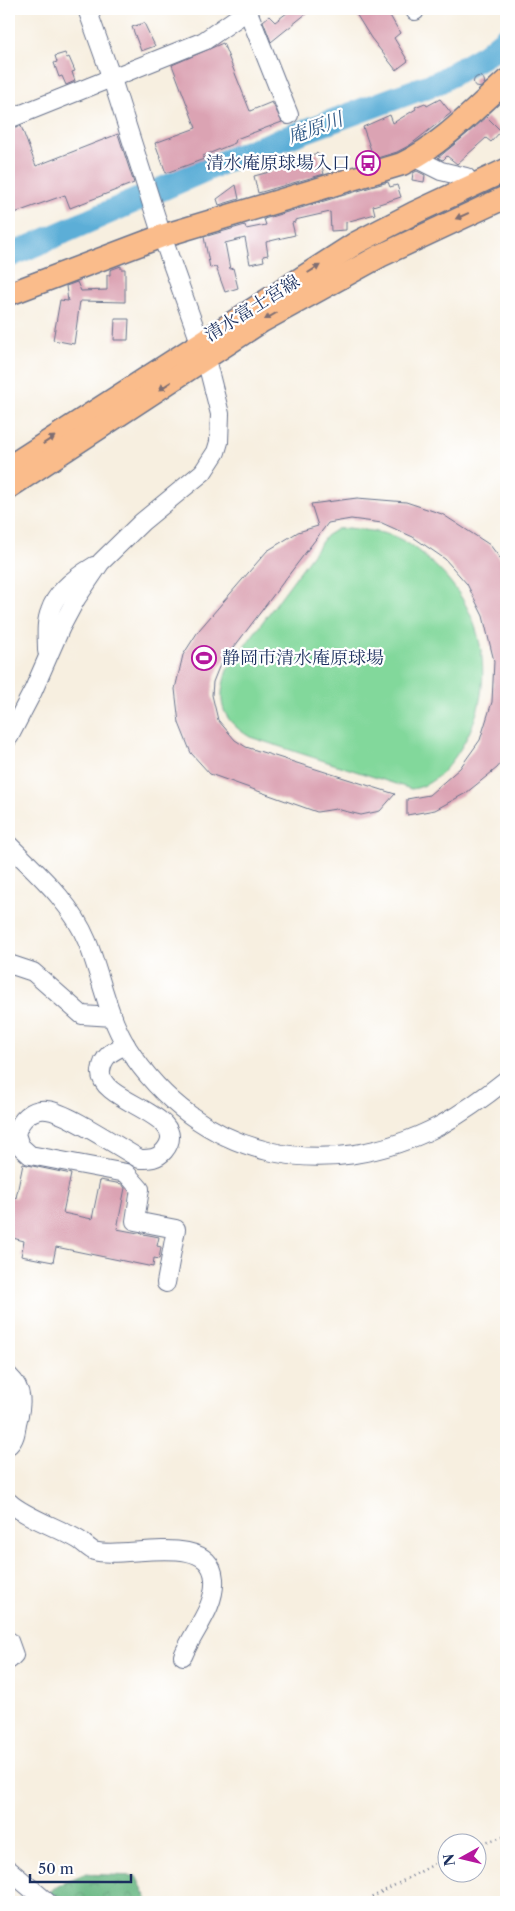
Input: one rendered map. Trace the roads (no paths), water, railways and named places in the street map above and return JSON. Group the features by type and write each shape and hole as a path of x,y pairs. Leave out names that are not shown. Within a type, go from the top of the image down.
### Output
{"main road":[{"path":"9,294 162,236 402,164 415,158 437,142 506,81"},
{"name":"清水富士宮線","path":"9,487 356,243 506,170"},
{"name":"清水富士宮線","path":"9,467 203,351 430,231 506,197"}],"street":[{"path":"9,737 76,599 101,562 142,522 203,472 216,452 219,442 220,414 203,351 162,236 112,79 87,9"},
{"path":"9,119 204,41 248,9 289,115"},
{"path":"415,158 440,170 466,176 469,187"},
{"path":"9,845 50,885 74,915 87,940 113,1017 126,1045 144,1071 174,1104 208,1129 246,1146 293,1156 322,1158 355,1154 416,1136 465,1110 506,1080"},
{"path":"9,964 33,972 82,1015 113,1017"},
{"path":"126,1045 108,1054 102,1062 100,1075 106,1088 164,1123 169,1135 168,1146 160,1155 152,1159 140,1159 64,1116 47,1110 34,1112 24,1118 16,1134 20,1146 30,1155 126,1173 140,1189 135,1221 176,1229 166,1283"},
{"path":"9,1376 17,1384 22,1402 14,1440 9,1445"},
{"path":"9,1502 14,1507 52,1525 93,1551 109,1553 166,1549 196,1554 203,1559 209,1565 214,1579 210,1606 189,1641 184,1656"},
{"path":"9,1641 14,1655 9,1660"},
{"path":"9,1870 47,1902"}],"waterway":[{"name":"庵原川","path":"9,256 237,156 439,82 487,54 506,38"}],"place":[{"name":"清水庵原球場入口","path":"368,163"},
{"name":"静岡市清水庵原球場","path":"204,658"}]}
